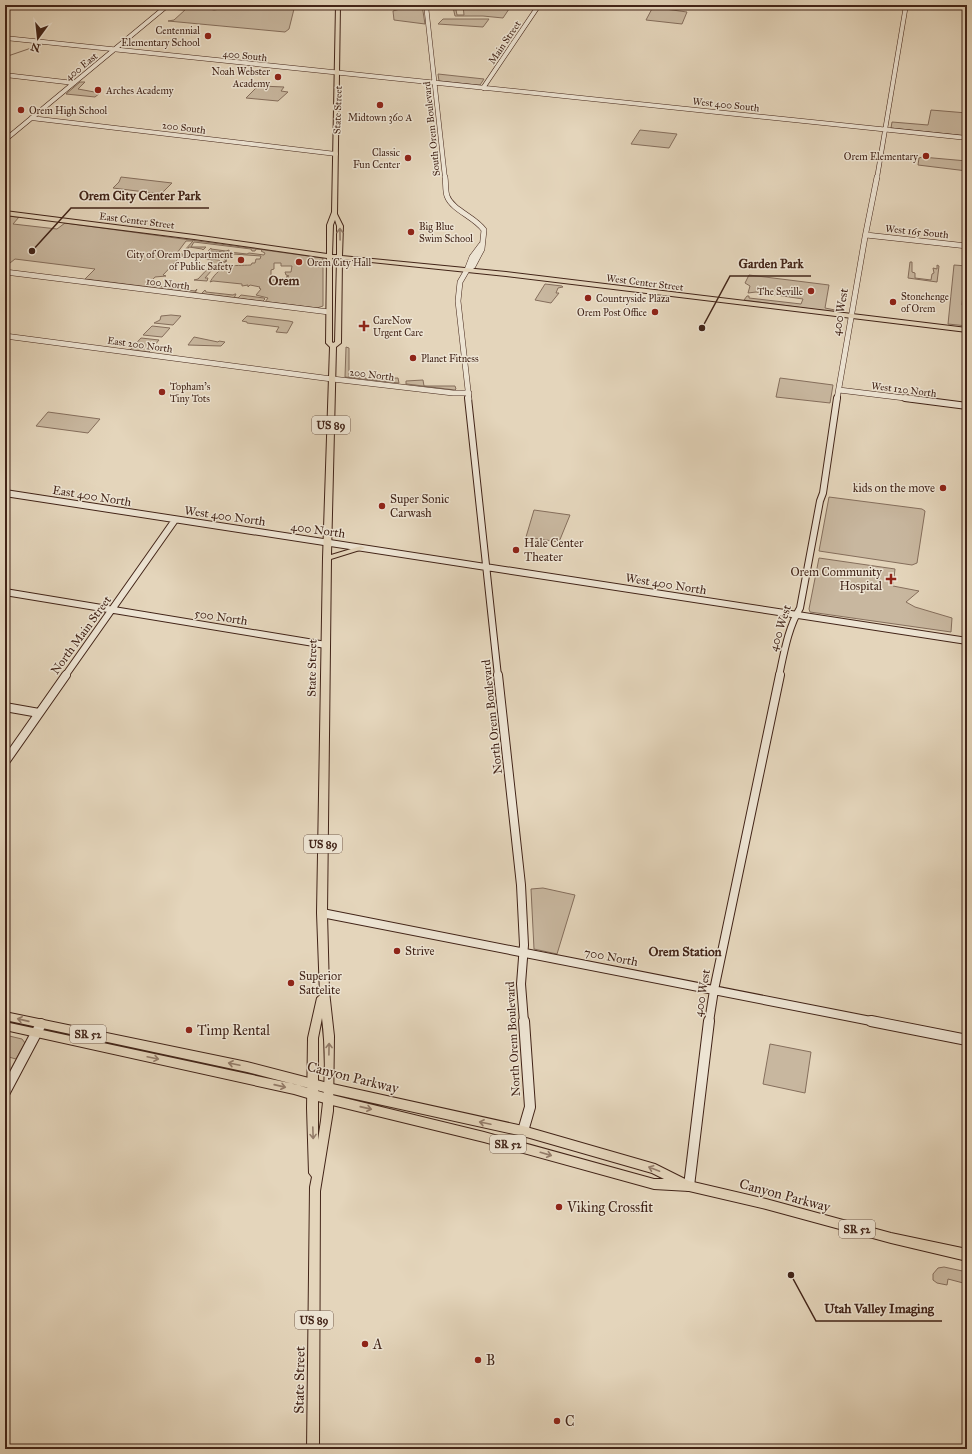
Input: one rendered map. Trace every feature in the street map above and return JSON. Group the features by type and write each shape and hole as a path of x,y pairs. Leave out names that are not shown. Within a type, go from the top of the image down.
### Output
{"highway":[{"name":"Canyon Parkway","path":"5,1016 39,1028 272,1084 312,1089 654,1184 689,1186 766,1204 891,1238 967,1255"},
{"name":"Canyon Parkway","path":"5,1026 39,1028"},
{"name":"Canyon Parkway","path":"328,1094 523,1131 656,1169 689,1186"}],"main road":[{"name":"State Street","path":"315,1190 328,1111 329,1036 324,991 322,913 328,543 333,378 333,346 329,343 329,254 330,226 335,216 338,5"},
{"name":"East Center Street","path":"5,213 261,247 340,255"},
{"name":"State Street","path":"333,346 338,343 340,255 340,226 335,216"},
{"name":"West Center Street","path":"340,255 852,316"},
{"path":"329,312 339,320"},
{"path":"852,316 967,330"},
{"path":"328,558 362,548"},
{"name":"State Street","path":"313,1449 315,1190 312,1089 313,1038 324,991"}],"street":[{"name":"400 East","path":"5,140 168,5"},
{"name":"South Orem Boulevard","path":"426,5 447,196 456,209 480,224 484,230 484,234"},
{"name":"Main Street","path":"483,88 539,5"},
{"name":"400 West","path":"689,1186 690,1163 714,990 785,649 796,615 800,608 820,502 824,493 839,390 906,6"},
{"name":"400 South","path":"5,38 483,88"},
{"path":"5,75 74,83"},
{"name":"West 400 South","path":"483,88 967,138"},
{"name":"200 South","path":"31,118 336,154"},
{"name":"North Orem Boulevard","path":"484,234 482,249 479,256 473,266 467,270 459,284 458,301 521,885 523,953 521,984 530,1107 523,1131"},
{"name":"West 165 South","path":"866,235 967,246"},
{"name":"100 North","path":"5,272 329,312"},
{"name":"East 200 North","path":"5,336 273,371"},
{"name":"200 North","path":"273,371 469,393"},
{"name":"West 120 North","path":"839,390 967,406"},
{"name":"East 400 North","path":"5,493 175,520"},
{"name":"West 400 North","path":"175,520 272,534"},
{"name":"North Main Street","path":"5,762 175,520"},
{"name":"400 North","path":"272,534 362,548"},
{"name":"West 400 North","path":"362,548 967,641"},
{"name":"500 North","path":"5,592 326,645"},
{"path":"5,707 39,713"},
{"name":"700 North","path":"322,913 967,1040"},
{"path":"5,1092 39,1028"}],"shaded area":[{"path":"172,5 194,5 214,10 233,7 233,5 295,5 289,29 285,32 168,21 174,20 185,10 168,9"},
{"path":"401,5 422,5 425,24 394,20 393,11 400,9"},
{"path":"451,5 455,5 457,15 464,15 463,5 509,9 503,18 455,16"},
{"path":"654,5 667,5 665,9 687,12 682,24 646,20"},
{"path":"443,19 489,19 483,27 438,24"},
{"path":"438,74 484,79 480,85 439,81"},
{"path":"80,82 85,82 78,89 100,93 95,97 66,94"},
{"path":"261,86 284,87 281,91 288,92 278,101 246,98 256,88"},
{"path":"931,110 967,113 967,136 891,128 892,122 928,125"},
{"path":"640,130 677,134 669,148 631,144"},
{"path":"919,158 967,161 967,171 918,165"},
{"path":"121,177 172,183 161,194 113,188 119,182"},
{"path":"5,216 19,217 13,224 57,229 65,223 257,249 252,251 251,249 194,242 191,247 206,247 203,250 189,247 185,252 201,253 197,254 183,252 193,241 186,241 177,253 196,257 196,258 194,259 195,257 181,256 163,275 166,276 155,277 146,287 85,279 95,269 15,259 10,263 5,262"},
{"path":"211,248 226,251 229,250 229,252 264,255 265,253 261,251 262,250 323,258 323,306 317,308 265,302 268,298 256,295 261,289 259,288 260,287 250,285 248,287 248,285 242,286 242,284 213,281 210,282 219,271 233,266 251,265 252,263 255,263 256,259 260,259 261,256 233,254 231,257 227,257 226,262 224,258 228,254 224,253 225,252 208,251","holes":["274,263 281,263 281,266 292,266 291,272 285,272 286,275 289,276 286,277 288,279 284,280 283,283 277,283 277,280 267,280 271,278 271,270 274,269"]},
{"path":"203,258 219,260 221,262 219,262 220,265 216,270 212,270 205,278 208,278 207,281 194,280 198,279 214,262"},
{"path":"910,262 912,262 912,272 915,273 915,278 931,280 932,274 934,273 933,268 937,269 937,265 939,266 937,282 908,278"},
{"path":"954,265 967,266 967,285 964,285 962,305 967,306 967,326 948,324"},
{"path":"749,275 829,285 825,308 835,310 834,312 744,300 747,296 749,296 749,298 801,304 803,299 756,292 748,293 750,286 745,283"},
{"path":"156,284 156,286 195,291 197,289 195,293 149,287"},
{"path":"545,284 563,287 558,288 556,293 559,293 551,303 535,300"},
{"path":"205,290 206,292 236,294 234,298 201,294"},
{"path":"241,295 265,299 263,301 237,298"},
{"path":"161,316 181,316 173,325 154,323 160,320"},
{"path":"247,316 293,322 287,333 276,332 279,327 242,321"},
{"path":"152,326 170,328 162,337 143,335"},
{"path":"194,337 225,342 221,346 188,345"},
{"path":"141,338 159,340 149,352 130,350"},
{"path":"346,347 349,348 349,377 365,377 366,379 398,378 399,383 345,377"},
{"path":"780,378 833,385 830,403 776,397"},
{"path":"423,380 424,386 455,386 456,389 455,390 406,384 406,381"},
{"path":"48,412 100,419 88,433 36,426"},
{"path":"829,497 922,509 925,511 917,563 912,565 819,551"},
{"path":"534,510 570,515 559,542 526,537"},
{"path":"819,558 895,569 893,586 919,591 906,602 915,607 952,618 951,632 810,612 809,609"},
{"path":"543,888 575,895 557,954 534,949 531,889"},
{"path":"5,1035 22,1039 25,1043 16,1059 5,1056"},
{"path":"770,1044 811,1052 805,1093 763,1084"},
{"path":"944,1267 967,1272 967,1284 948,1279 947,1285 937,1283 933,1280 933,1274 938,1268"},
{"path":"965,1378 967,1378 966,1431 964,1430"}],"waterway":[{"path":"5,57 43,44"}],"place":[{"name":"Centennial Elementary School","path":"208,36"},
{"name":"Noah Webster Academy","path":"278,77"},
{"name":"Arches Academy","path":"98,90"},
{"name":"Midtown 360 A","path":"380,105"},
{"name":"Orem High School","path":"21,110"},
{"name":"Orem Elementary","path":"926,156"},
{"name":"Classic Fun Center","path":"408,158"},
{"name":"Big Blue Swim School","path":"411,232"},
{"name":"Orem City Center Park","path":"32,251"},
{"name":"City of Orem Department of Public Safety","path":"241,260"},
{"name":"Orem City Hall","path":"299,262"},
{"name":"The Seville","path":"811,291"},
{"name":"Countryside Plaza","path":"588,298"},
{"name":"Stonehenge of Orem","path":"893,302"},
{"name":"Orem Post Office","path":"655,312"},
{"name":"CareNow Urgent Care","path":"364,326"},
{"name":"Garden Park","path":"702,328"},
{"name":"Planet Fitness","path":"413,358"},
{"name":"Topham's Tiny Tots","path":"162,392"},
{"name":"kids on the move","path":"943,488"},
{"name":"Super Sonic Carwash","path":"382,506"},
{"name":"Hale Center Theater","path":"516,550"},
{"name":"Orem Community Hospital","path":"891,579"},
{"name":"Strive","path":"397,951"},
{"name":"Superior Sattelite","path":"291,983"},
{"name":"Timp Rental","path":"189,1030"},
{"name":"Viking Crossfit","path":"559,1207"},
{"name":"Utah Valley Imaging","path":"791,1275"},
{"name":"A","path":"365,1344"},
{"name":"B","path":"478,1360"},
{"name":"C","path":"557,1421"}],"district":[{"name":"Orem","path":"284,280"},
{"name":"Orem Station","path":"685,951"}]}
